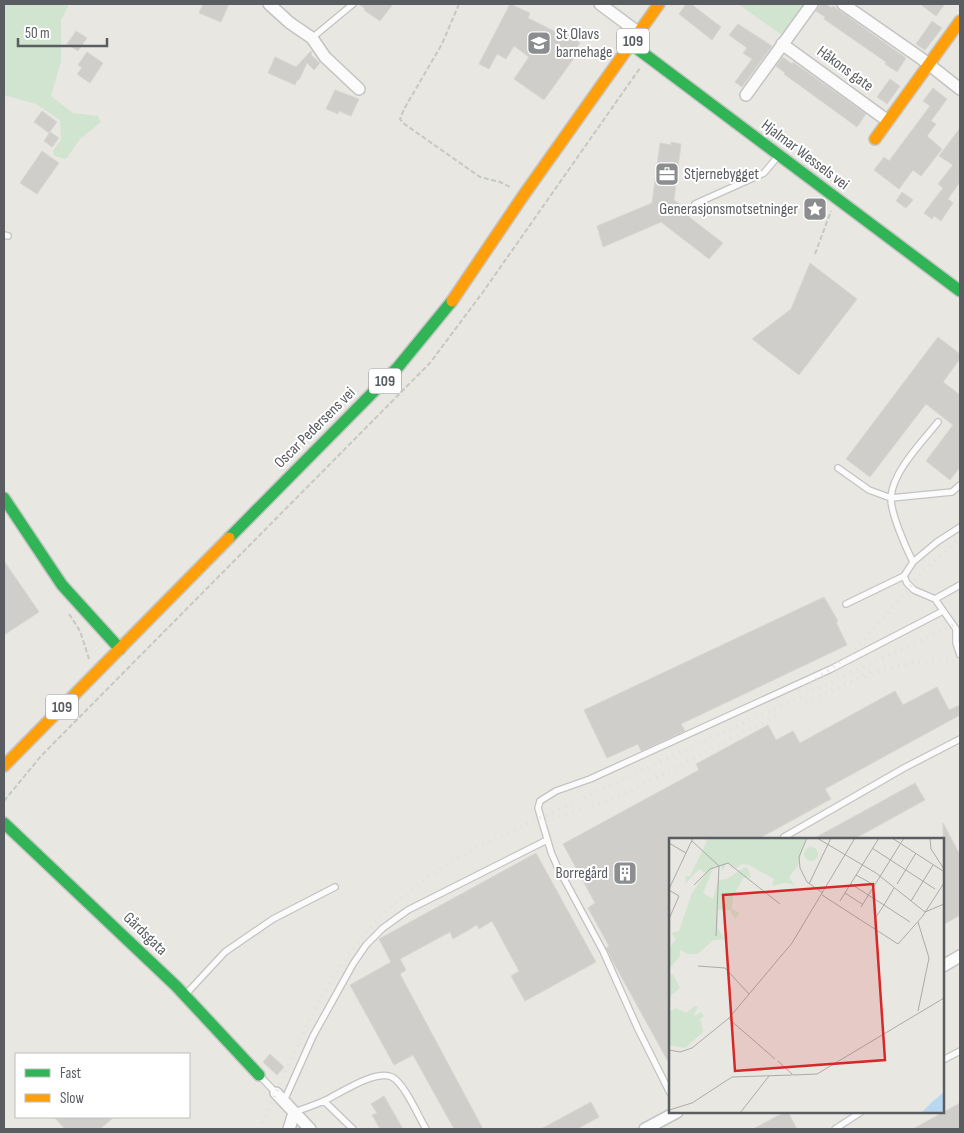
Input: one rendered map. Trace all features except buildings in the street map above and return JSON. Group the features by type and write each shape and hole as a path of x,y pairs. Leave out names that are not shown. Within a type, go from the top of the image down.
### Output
{"street":[{"path":"270,4 290,23 312,38 325,57 359,89"},
{"path":"600,4 639,33"},
{"name":"Oscar Pedersens vei","path":"4,766 398,367 453,300 523,196 659,4"},
{"path":"746,95 812,4"},
{"path":"843,4 960,89"},
{"path":"875,139 960,21"},
{"name":"Hjalmar Wessels vei","path":"631,44 960,291"},
{"name":"Håkons gate","path":"782,44 888,121"},
{"path":"4,498 62,585 120,649"},
{"name":"Gårdsgata","path":"4,823 184,995 259,1075"},
{"path":"944,965 960,956"},
{"path":"280,1097 310,1129"},
{"path":"289,1129 294,1113"},
{"path":"645,1129 675,1113"}],"lane":[{"path":"312,38 353,4"},
{"path":"695,204 764,173 779,155"},
{"path":"913,562 896,519 891,498 899,473 938,422"},
{"path":"838,468 869,490 891,498 952,492 960,485"},
{"path":"846,604 904,576 913,562 937,542 960,527"},
{"path":"904,576 907,583 914,590 934,599 958,630 956,643 960,655"},
{"path":"934,599 960,584"},
{"path":"669,1091 638,1029 603,951 558,866 547,840 538,808 540,801 546,796 590,779 831,669 943,611"},
{"path":"784,837 960,738"},
{"path":"259,1075 280,1097 352,964 366,945 383,928 425,902 547,840"},
{"path":"184,995 225,952 273,919 335,887"},
{"path":"944,1059 960,1051"},
{"path":"294,1113 324,1101 357,1083 386,1076 400,1084 426,1129"},
{"path":"324,1101 353,1129"},
{"path":"835,1129 860,1113"}],"path":[{"path":"459,4 442,44 400,119 480,177 509,186 523,196"},
{"path":"815,254 831,211"},
{"path":"4,802 41,756 114,684"}],"green space":[{"path":"4,4 69,4 61,20 61,61 51,96 73,113 98,116 101,122 80,139 66,159 54,156 53,151 61,140 60,120 36,104 4,95"},
{"path":"738,4 812,4 786,38"}],"railway":[{"path":"799,691 852,652 877,626 924,570 960,539"},
{"path":"260,1129 307,1025 329,984 364,935 406,894 429,876 482,845 960,622"},
{"path":"865,677 888,668 911,663 935,661 960,662"},
{"path":"806,702 853,681 872,670"},
{"path":"546,822 618,797 781,713"}],"traffic: fast":[{"path":"631,44 960,291"},
{"path":"229,538 398,367 452,301"},
{"path":"4,498 62,585 120,649"},
{"path":"4,823 176,986 259,1075"}],"traffic: slow":[{"path":"452,301 523,196 659,4"},
{"path":"875,139 960,21"},
{"path":"4,766 229,538"}],"place":[{"name":"St Olavs barnehage","path":"539,43"},
{"name":"Stjernebygget","path":"667,174"},
{"name":"Generasjonsmotsetninger","path":"815,209"},
{"name":"Borregård","path":"625,873"}]}
